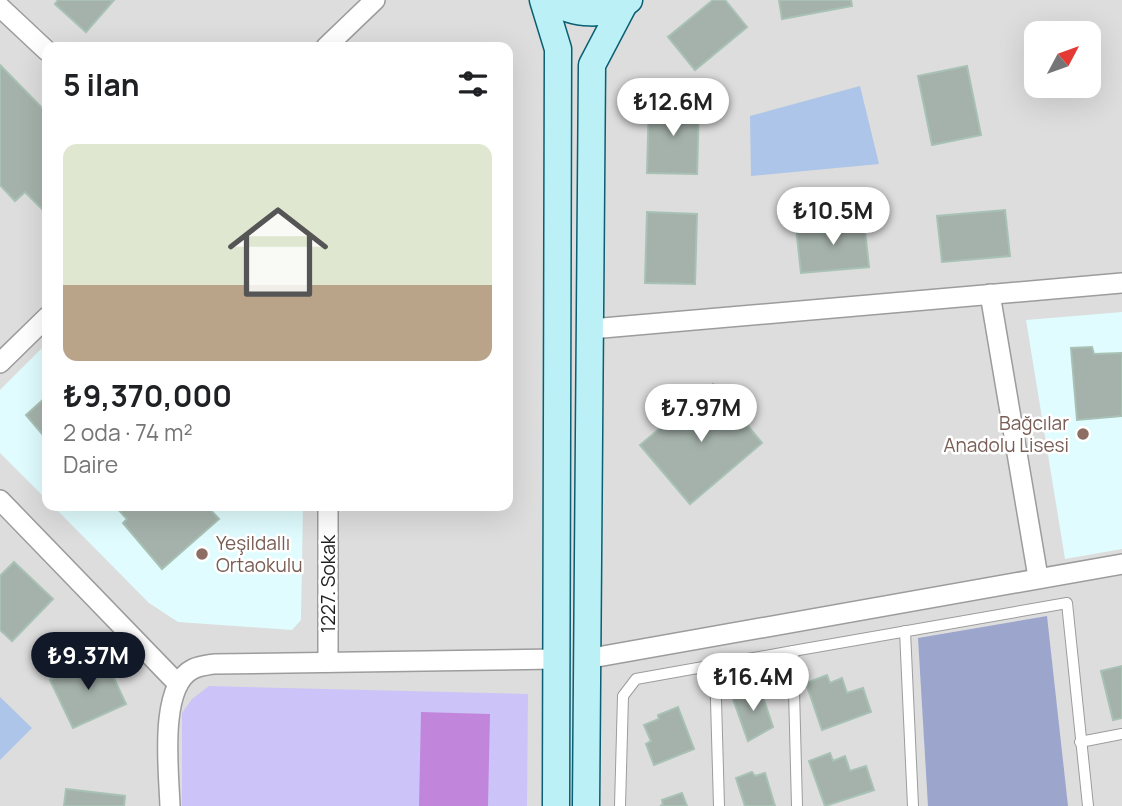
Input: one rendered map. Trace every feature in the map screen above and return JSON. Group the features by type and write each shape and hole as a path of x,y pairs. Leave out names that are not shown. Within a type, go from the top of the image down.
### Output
{"main road":[{"path":"543,0 558,49 556,806"},
{"path":"551,0 581,12 603,12 626,2"},
{"path":"586,806 593,65 626,2"}],"street":[{"path":"22,0 4,11 42,46"},
{"path":"331,42 375,0"},
{"path":"591,329 1122,283"},
{"path":"989,294 1038,577"},
{"path":"0,363 42,322"},
{"path":"0,499 178,684"},
{"name":"1227. Sokak","path":"328,511 328,662"},
{"path":"586,659 1122,564"},
{"path":"170,806 169,712 178,684 192,669 215,664 556,659"}],"lane":[{"path":"620,806 623,696 636,679 1067,603 1088,806"},
{"path":"905,631 913,806"},
{"path":"793,651 797,806"},
{"path":"715,665 719,806"},
{"path":"1080,742 1122,734"}],"shaded area":[{"path":"0,0 1122,0 1122,806 0,806"},
{"path":"860,86 879,164 751,176 750,116"},
{"name":"Bağcılar Anadolu Lisesi","path":"1122,312 1122,549 1065,559 1026,320"},
{"path":"42,348 42,495 0,453 0,390"},
{"name":"Yeşildallı Ortaokulu","path":"58,511 303,511 301,620 292,630 178,622 149,603"},
{"path":"1047,616 1068,806 928,806 918,638"},
{"path":"209,686 528,694 527,806 182,806 182,713 192,699"},
{"path":"0,697 32,728 0,760"},
{"path":"421,712 490,714 488,806 419,806"}],"building":[{"path":"58,0 114,0 86,32 55,4"},
{"path":"713,0 725,0 747,27 695,70 668,37"},
{"path":"779,0 851,0 852,6 782,19"},
{"path":"0,65 42,108 42,209 25,192 15,201 0,185"},
{"path":"967,66 981,135 932,145 918,76"},
{"path":"649,103 699,104 697,174 647,173"},
{"path":"1005,210 1010,256 942,262 937,216"},
{"path":"647,212 697,214 695,284 645,283"},
{"path":"864,221 869,267 801,273 796,228"},
{"path":"1092,347 1094,354 1122,353 1122,416 1077,420 1071,348"},
{"path":"713,384 762,443 690,504 640,445"},
{"path":"42,401 42,434 26,415"},
{"path":"120,511 212,511 219,519 162,569 123,523 127,519"},
{"path":"14,562 53,599 12,641 0,630 0,576"},
{"path":"103,655 126,704 73,728 50,680"},
{"path":"1122,666 1122,718 1113,720 1101,671"},
{"path":"827,675 830,683 842,678 847,693 863,688 871,712 822,730 806,683"},
{"path":"749,690 751,694 761,691 773,727 748,741 732,696"},
{"path":"678,707 694,749 654,765 646,744 651,741 644,725 659,719 658,715"},
{"path":"830,753 833,761 845,756 850,771 866,766 874,790 825,806 809,761"},
{"path":"752,772 755,776 765,773 775,806 745,806 736,778"},
{"path":"66,789 125,796 124,806 64,806"},
{"path":"682,793 687,806 660,806 663,805 662,800"}],"place":[{"name":"Bağcılar Anadolu Lisesi","path":"1083,434"},
{"name":"Yeşildallı Ortaokulu","path":"202,554"}]}
